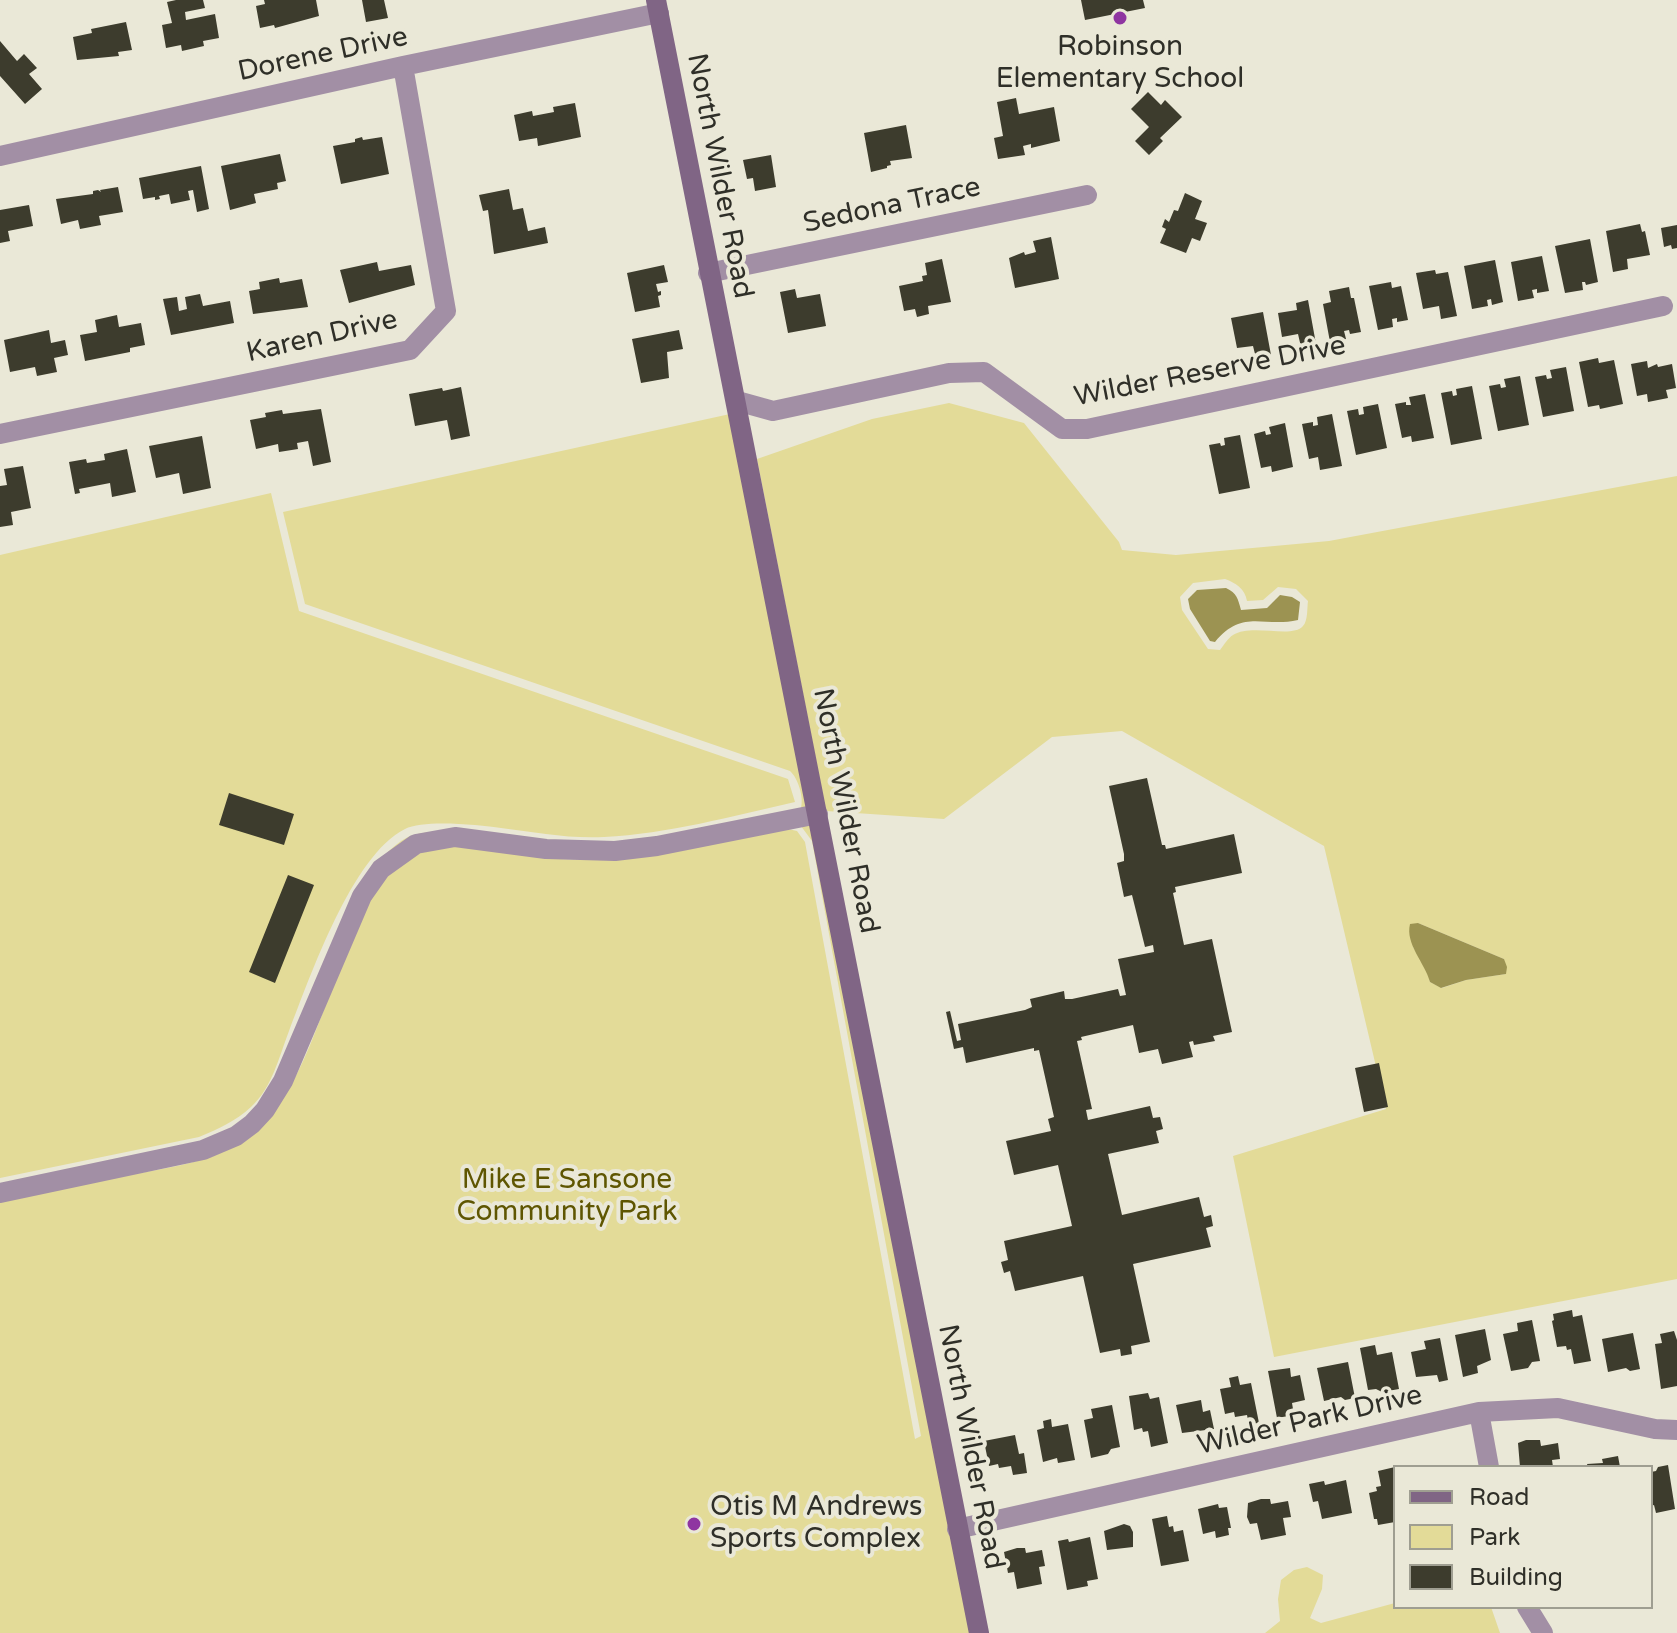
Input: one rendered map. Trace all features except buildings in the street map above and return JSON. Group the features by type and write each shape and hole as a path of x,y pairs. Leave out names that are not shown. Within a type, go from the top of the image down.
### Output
{"street":[{"name":"Dorene Drive","path":"0,156 657,6"},
{"name":"North Wilder Road","path":"657,6 979,1633"},
{"name":"Karen Drive","path":"0,434 410,350 446,311 403,66"},
{"name":"Sedona Trace","path":"708,273 1087,195"},
{"name":"Wilder Reserve Drive","path":"737,401 773,411 949,373 984,372 1062,429 1087,429 1663,306"},
{"path":"0,1193 203,1150 236,1136 252,1124 283,1081 362,896 381,869 416,844 455,837 562,850 615,851 657,846 818,814"},
{"name":"Wilder Park Drive","path":"957,1529 1479,1412 1558,1408 1655,1429 1677,1430"},
{"path":"1479,1412 1489,1465"},
{"path":"1528,1609 1543,1633"}],"green space":[{"path":"949,403 1024,423 1119,542 1122,550 1176,555 1329,541 1677,476 1677,1279 1274,1357 1233,1156 1386,1109 1324,846 1122,731 1052,737 944,819 826,811 757,459 872,419","holes":["1225,579 1239,587 1247,601 1263,600 1278,587 1296,589 1308,601 1305,624 1298,630 1241,632 1231,636 1220,650 1208,649 1182,610 1180,597 1193,583","1418,923 1504,959 1506,974 1466,980 1442,988 1430,982 1427,970 1413,947"]},
{"name":"Mike E Sansone Community Park","path":"730,414 970,1633 0,1633 0,1201 192,1162 221,1153 253,1133 272,1114 293,1081 357,928 381,882 401,861 419,851 438,846 479,846 560,859 618,858 703,846 788,829 797,831 805,842 915,1439 921,1436 812,841 798,822 786,820 619,848 551,849 457,837 427,840 413,845 389,860 364,896 290,1071 266,1108 249,1125 220,1144 193,1154 0,1192 0,1187 201,1145 234,1131 259,1111 278,1082 308,1004 365,880 389,851 408,837 422,833 462,832 566,845 612,844 680,835 782,815 801,808 800,788 790,771 305,604 283,512"},
{"path":"271,493 299,611 788,779 795,802 676,828 604,837 452,824 425,824 405,829 386,843 367,864 351,890 321,950 270,1081 245,1112 199,1137 0,1178 0,555"},
{"path":"1307,1567 1323,1575 1322,1589 1310,1618 1321,1623 1393,1604 1393,1609 1492,1609 1500,1633 1265,1633 1280,1621 1278,1599 1281,1580 1294,1570"}],"shaded area":[{"path":"1226,588 1233,592 1241,610 1267,608 1280,595 1292,597 1300,602 1298,620 1244,622 1235,625 1215,642 1210,641 1190,609 1188,599 1197,590"},
{"path":"1418,923 1504,959 1506,974 1466,980 1441,988 1430,982 1410,939 1410,924"}],"place":[{"name":"Robinson Elementary School","path":"1120,18"},
{"name":"Otis M Andrews Sports Complex","path":"694,1524"}]}
